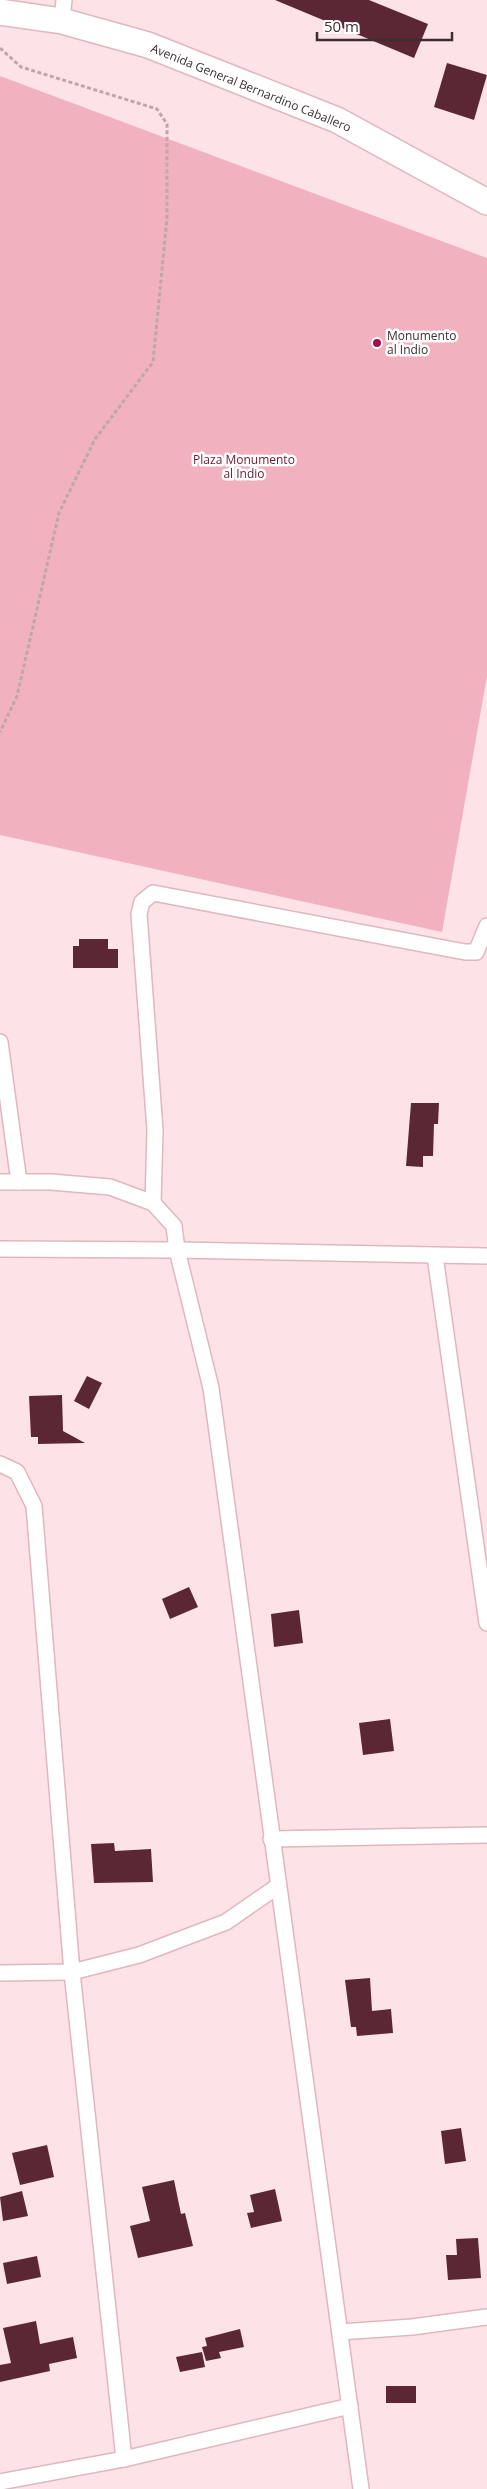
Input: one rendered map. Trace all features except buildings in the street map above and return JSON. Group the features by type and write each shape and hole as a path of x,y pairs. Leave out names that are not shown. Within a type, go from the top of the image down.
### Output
{"highway":[{"name":"Avenida General Bernardino Caballero","path":"0,12 63,11 337,120 487,202"}],"street":[{"path":"153,1203 155,1130 139,914 142,902 148,897 153,893 465,952 476,952 487,926"},
{"path":"0,1042 19,1182"},
{"path":"0,1182 110,1187 153,1203 174,1226 177,1250 211,1388 361,2489"},
{"path":"0,1249 177,1250 487,1256"},
{"path":"435,1256 487,1623"},
{"path":"0,1464 17,1472 34,1506 72,1972 124,2459"},
{"path":"271,1839 487,1835"},
{"path":"0,1973 72,1972 139,1955 226,1922 278,1886"},
{"path":"340,2332 412,2327 487,2317"},
{"path":"0,2482 124,2459 350,2406"}],"path":[{"path":"0,48 22,67 158,109 167,124 167,218 153,362 95,439 59,513 17,696 0,732"}],"green space":[{"name":"Plaza Monumento al Indio","path":"0,76 487,258 487,676 442,932 0,835"}],"place":[{"name":"Monumento al Indio","path":"377,343"}]}
